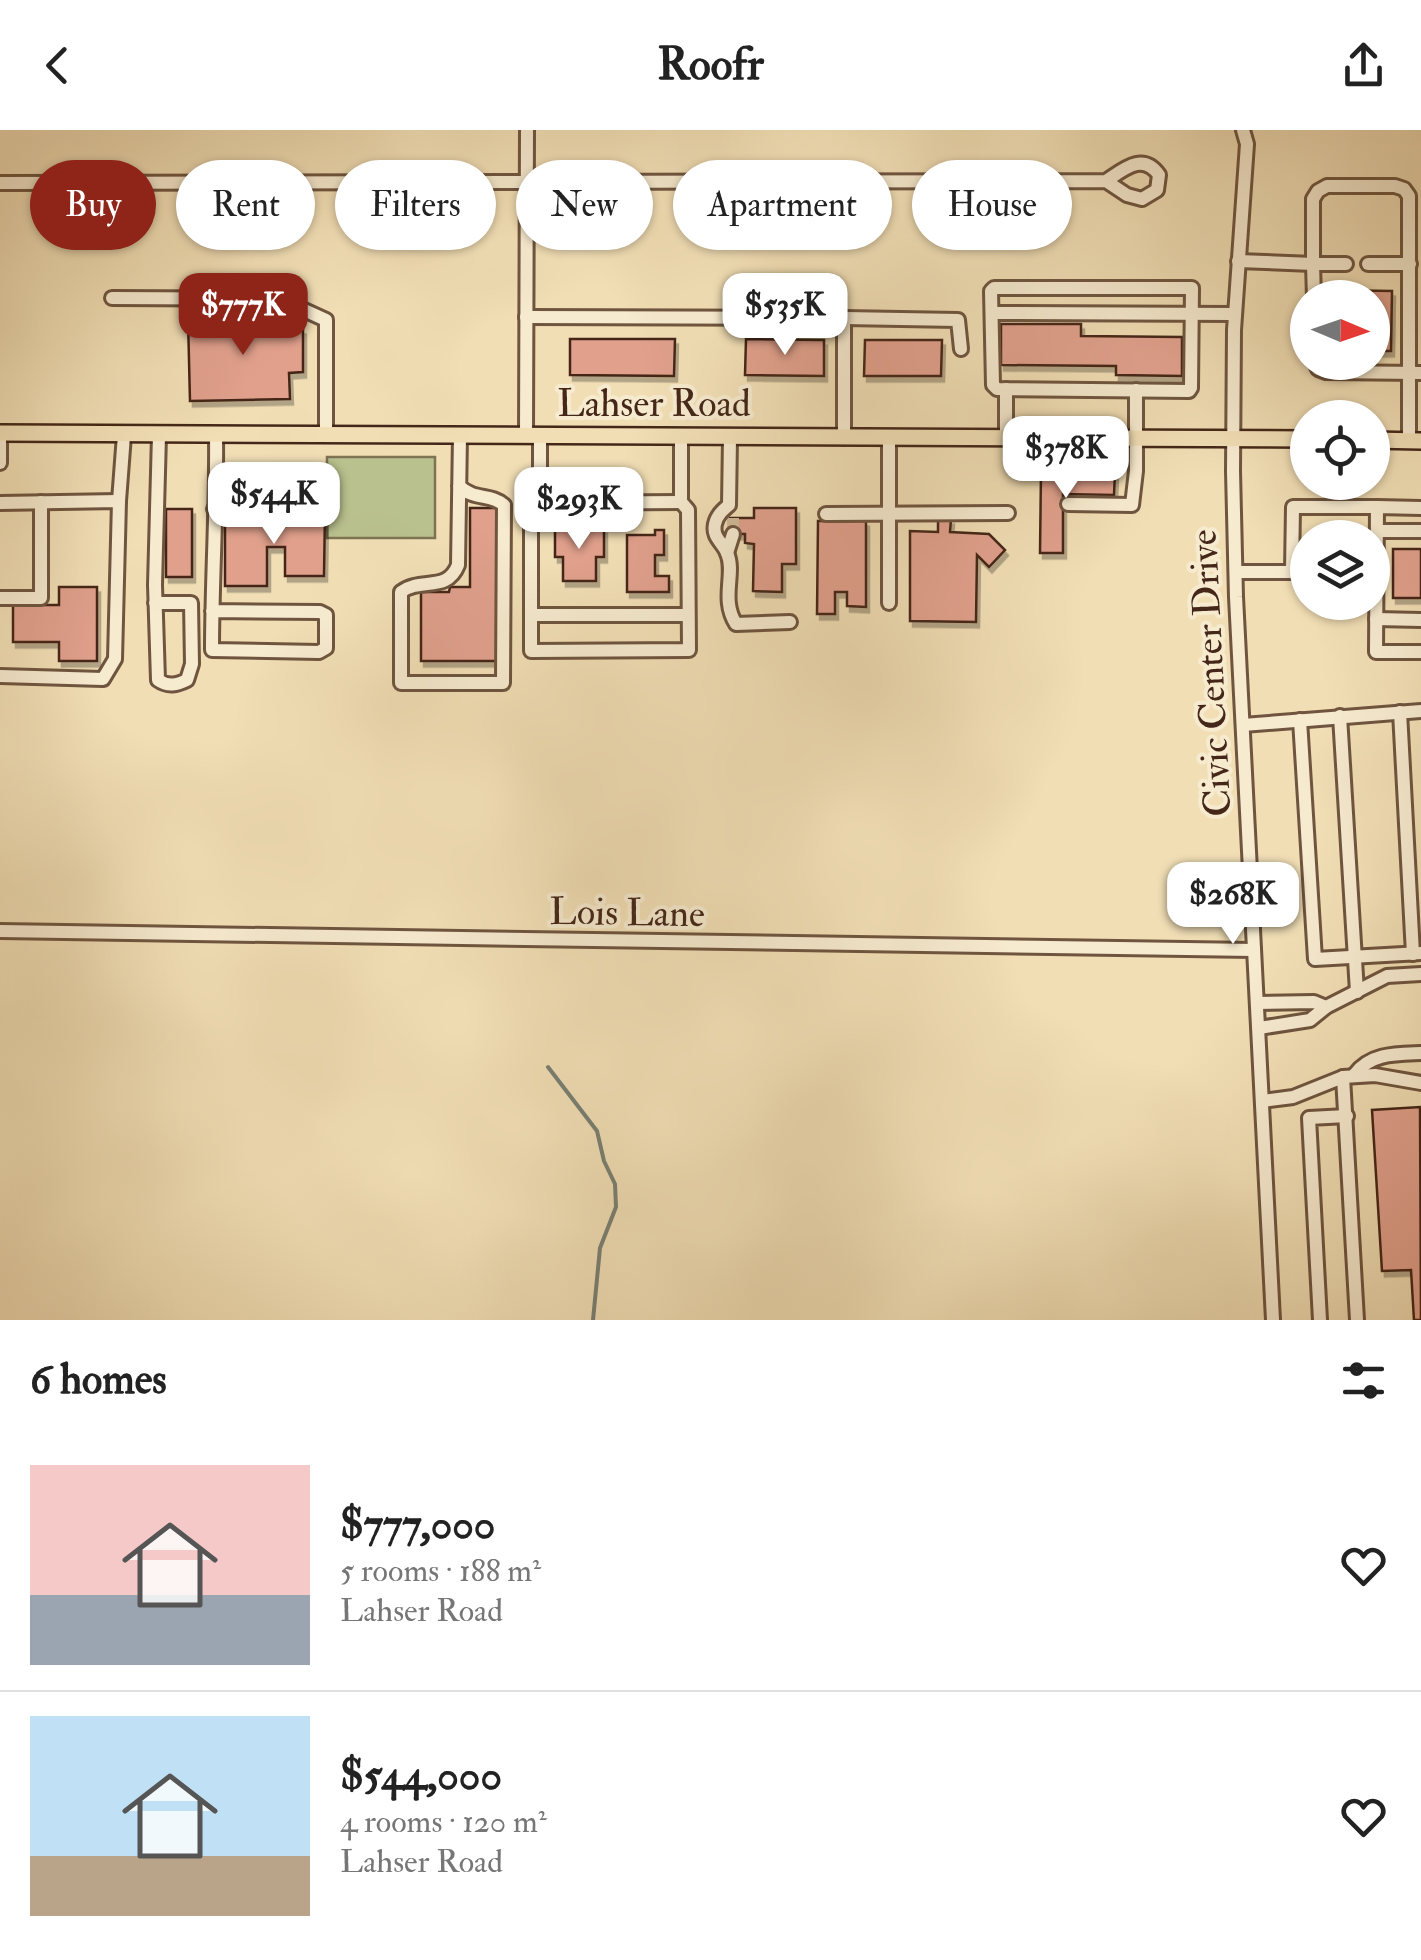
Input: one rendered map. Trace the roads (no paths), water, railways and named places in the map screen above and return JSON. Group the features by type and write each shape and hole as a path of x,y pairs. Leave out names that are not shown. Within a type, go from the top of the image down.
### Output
{"main road":[{"name":"Lahser Road","path":"0,433 1290,438"},
{"path":"1390,440 1415,441"}],"street":[{"path":"527,130 527,160"},
{"name":"Civic Center Drive","path":"1253,130 1245,137 1234,314 1232,439 1273,1320"},
{"path":"653,183 1106,181"},
{"path":"0,183 516,183"},
{"path":"1314,280 1313,198 1318,190 1327,186 1404,189 1410,196 1415,441"},
{"path":"526,250 526,317 519,357 540,503"},
{"path":"1238,261 1346,264"},
{"path":"1368,264 1410,264"},
{"path":"1192,288 1189,391 1006,389 993,385 992,312 991,290 1192,288"},
{"path":"112,298 280,299 326,320 326,435"},
{"path":"992,312 1234,314"},
{"path":"526,317 958,320 961,349"},
{"path":"844,318 844,438"},
{"path":"1390,373 1415,373"},
{"path":"1006,389 1006,438"},
{"path":"1068,504 1132,505 1136,390"},
{"path":"0,433 0,463"},
{"path":"0,676 103,678 116,659 124,435"},
{"path":"155,603 191,603 192,664 188,680 178,684 164,685 158,680 155,603 160,435"},
{"path":"212,610 320,612 326,616 326,648 319,652 212,650 212,610 216,435"},
{"path":"459,486 476,498 498,500 504,508 504,683 402,682 401,592 409,586 442,583 457,570 460,436"},
{"path":"681,437 681,502 688,510 689,650 530,652 531,512 540,503 681,502"},
{"path":"727,552 714,530 718,517 731,511 730,438"},
{"path":"889,438 889,603"},
{"path":"0,503 119,501"},
{"path":"0,598 41,598 41,502"},
{"path":"1293,520 1293,507 1421,508"},
{"path":"1376,508 1376,520"},
{"path":"214,509 267,510"},
{"path":"826,514 1008,513"},
{"path":"1390,536 1421,531"},
{"path":"733,534 727,552 728,612 736,624 790,622"},
{"path":"1236,572 1290,572"},
{"path":"530,615 688,615"},
{"path":"1376,620 1376,652 1421,652"},
{"path":"1390,620 1421,620"},
{"path":"1243,725 1421,711"},
{"path":"1300,720 1315,959 1417,953 1400,712"},
{"path":"1340,716 1357,992"},
{"name":"Lois Lane","path":"0,931 1254,950"},
{"path":"1259,1028 1310,1020 1387,976 1421,974"},
{"path":"1257,1003 1314,1002 1326,1008"},
{"path":"1262,1101 1293,1097 1349,1076 1374,1058 1421,1052"},
{"path":"1349,1076 1421,1083"},
{"path":"1349,1076 1346,1116 1357,1320"},
{"path":"1320,1320 1309,1118 1346,1116"}],"waterway":[{"path":"548,1067 597,1131 604,1161 615,1184 616,1207 600,1248 593,1320"}],"tunnel":[{"path":"733,518 733,534"}]}
